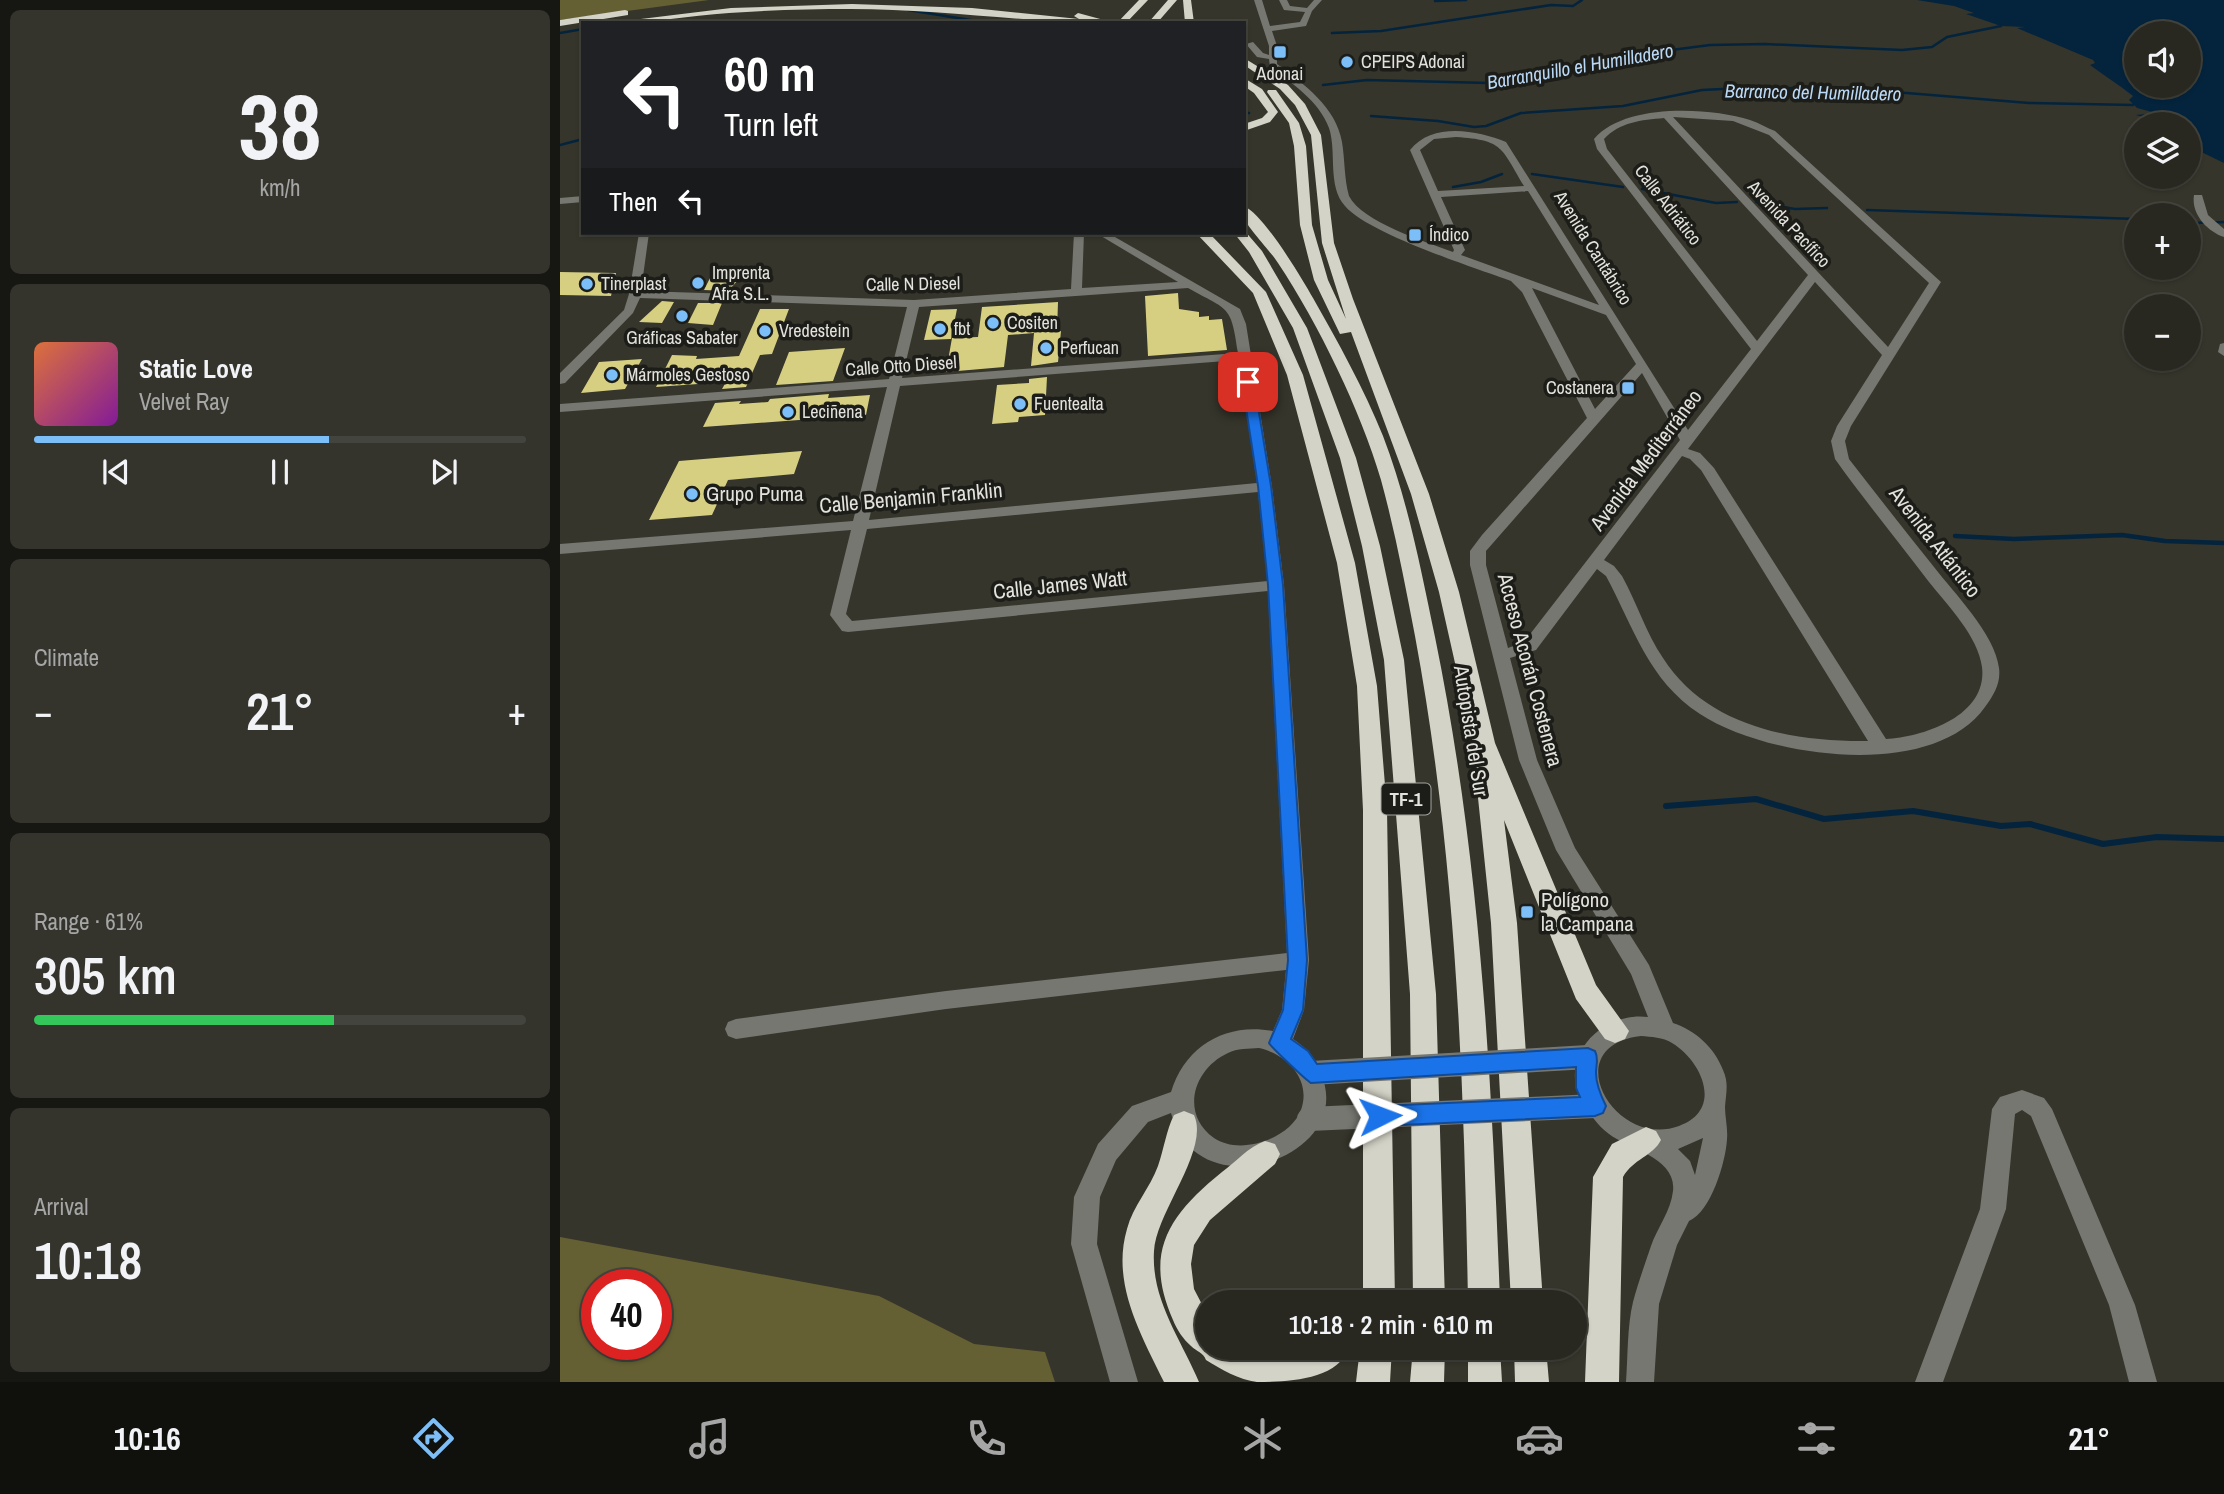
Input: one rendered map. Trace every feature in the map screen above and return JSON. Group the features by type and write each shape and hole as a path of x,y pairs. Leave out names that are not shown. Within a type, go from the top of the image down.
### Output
{"highway":[{"path":"560,23 743,0"},
{"path":"674,8 767,0"},
{"path":"954,0 1035,9 1104,21"},
{"path":"1123,21 1144,0"},
{"path":"1139,21 1158,0"},
{"path":"1154,21 1173,0"},
{"path":"1187,0 1189,21"},
{"path":"631,21 755,8 847,4 961,6 1027,12 1079,21"},
{"path":"755,8 896,7 955,13 995,21"},
{"path":"560,31 581,27"},
{"path":"1246,62 1284,88 1300,104 1317,135 1328,243 1346,299 1420,494 1449,592 1484,743 1504,923 1526,1290"},
{"path":"1246,72 1271,91 1294,123 1300,146 1306,225 1321,280 1374,407 1375,436"},
{"path":"1246,82 1258,91 1273,112 1266,120 1246,127"},
{"name":"Autopista del Sur","path":"1246,213 1291,269 1312,305 1375,436 1402,527 1436,685 1466,923 1480,1152 1483,1290"},
{"path":"1204,235 1259,292 1295,375 1346,563 1367,686 1375,823 1377,1290"},
{"name":"TF-1","path":"1242,235 1255,251 1300,328 1348,458 1371,546 1394,660 1423,994 1429,1290"},
{"path":"1484,743 1586,991 1615,1031"},
{"path":"1182,1112 1170,1174 1153,1202 1142,1229 1137,1258 1144,1303 1182,1382"},
{"path":"1602,1382 1608,1177 1615,1161 1624,1150 1647,1140"},
{"path":"1195,1327 1182,1308 1175,1279 1176,1249 1184,1229 1195,1213 1214,1195 1247,1174 1265,1154"},
{"path":"1241,1360 1253,1365 1285,1368 1317,1360"},
{"path":"1373,1382 1375,1360"},
{"path":"1427,1382 1428,1360"},
{"path":"1485,1360 1485,1382"},
{"path":"1531,1360 1532,1382"}],"street":[{"path":"1258,0 1267,29 1273,65 1304,89 1324,111 1336,133 1341,182 1349,205 1368,220 1455,256 1610,313"},
{"path":"1283,0 1287,8 1309,10"},
{"path":"1267,29 1303,24 1309,10 1318,0"},
{"path":"1250,44 1260,55 1273,58"},
{"name":"Avenida Pacífico","path":"1666,115 1809,282 1828,291 1888,354"},
{"name":"Calle Adriático","path":"1666,115 1619,123 1604,131 1599,144 1758,350"},
{"name":"Avenida Atlántico","path":"1595,562 1612,572 1653,659 1675,684 1698,704 1725,720 1769,738 1826,746 1881,746 1927,739 1958,726 1978,705 1992,679 1990,654 1842,459 1838,441 1844,426 1935,282 1773,133 1748,122 1715,117 1666,115"},
{"name":"Avenida Cantábrico","path":"1437,194 1415,150 1418,144 1427,139 1464,134 1496,140 1503,144 1655,383 1675,418 1684,446 1707,468 1881,746"},
{"path":"1455,256 1460,250 1437,194 1532,188"},
{"path":"2198,197 2199,210 2207,223 2224,234"},
{"path":"560,201 581,199"},
{"path":"562,375 629,311 635,294 645,235"},
{"path":"1076,294 1079,235"},
{"path":"1105,235 1234,309 1240,324 1265,486 1276,585 1298,960 1293,1010 1280,1043"},
{"path":"1511,276 1528,292 1594,419 1643,364"},
{"name":"Avenida Mediterráneo","path":"1503,655 1531,646 1809,282"},
{"name":"Calle N Diesel","path":"635,294 914,304 1191,284"},
{"path":"1528,292 1547,289"},
{"path":"1586,303 1599,295"},
{"path":"860,525 914,304"},
{"path":"1746,334 1771,334"},
{"name":"Calle Otto Diesel","path":"560,408 1244,356"},
{"path":"1631,380 1655,383"},
{"path":"1675,418 1685,422 1701,421"},
{"name":"Acceso Acorán Costenera","path":"1594,419 1478,551 1478,565 1528,760 1566,850 1641,971 1664,1029"},
{"name":"Calle Benjamin Franklin","path":"560,549 860,525 1265,486"},
{"name":"Calle James Watt","path":"860,525 838,615 848,627 1276,585"},
{"path":"736,1029 946,1000 1298,960"},
{"path":"1640,1382 1646,1304 1665,1242 1677,1218 1686,1190 1681,1169 1670,1157 1647,1140 1617,1128 1595,1106 1587,1088 1585,1073 1588,1057 1599,1042 1615,1031 1641,1026 1664,1029 1680,1035 1696,1046 1716,1075 1718,1096 1714,1112 1717,1134 1711,1168 1692,1203 1677,1218"},
{"path":"1259,1038 1280,1043 1301,1058 1311,1073 1315,1098 1309,1119 1288,1142 1265,1154 1232,1157 1203,1146 1182,1112 1188,1074 1206,1054 1231,1041 1259,1038"},
{"path":"1311,1073 1588,1057"},
{"path":"1928,1382 1993,1209 2004,1109 2012,1100 2020,1099 2032,1102 2040,1109 2122,1306 2143,1382"},
{"path":"1309,1119 1595,1106"},
{"path":"1124,1382 1084,1244 1087,1197 1107,1152 1140,1114 1182,1112"},
{"path":"1647,1140 1671,1140 1689,1135 1704,1125 1714,1112"}],"shaded area":[{"path":"560,0 709,0 560,20"},
{"path":"560,1237 879,1296 974,1344 1045,1352 1055,1382 560,1382"}],"water":[{"path":"1917,0 2224,0 2224,163 2201,152 2201,112 2152,112 2137,108 2129,100 2201,98 2201,21 2124,21 2124,90 2090,65 2095,63 2093,60 2017,28 2025,27 2001,26 1966,14 1974,13 1954,6"}],"building":[{"name":"Tinerplast","path":"560,272 616,273 611,296 560,295"},
{"path":"711,276 741,277 728,291 704,290"},
{"path":"1178,293 1179,309 1199,312 1199,317 1209,316 1209,320 1222,319 1227,350 1148,356 1145,296"},
{"path":"662,301 674,302 662,323 639,322"},
{"path":"1058,302 1057,332 1061,331 1058,362 1031,366 1034,333 1008,335 1004,367 946,372 952,338 978,337 982,307"},
{"path":"698,303 722,303 713,325 688,323"},
{"path":"760,309 789,309 772,354 760,355 746,387 722,389 726,382 656,387 672,355 697,356 696,359 739,356"},
{"name":"fbt","path":"957,309 951,339 924,340 931,310"},
{"path":"845,348 833,381 776,385 789,352"},
{"name":"Mármoles Gestoso","path":"642,359 625,389 581,393 599,362"},
{"name":"Fuentealta","path":"1047,377 1045,415 1019,417 1018,422 992,424 997,385 1029,383 1029,379"},
{"name":"Leciñena","path":"829,394 828,398 870,395 866,415 703,427 715,403 768,402 770,399"},
{"name":"Grupo Puma","path":"802,451 794,474 728,480 712,515 649,520 679,461"}],"waterway":[{"path":"1435,1 1466,0"},
{"path":"1332,33 1381,31 1551,5 1573,6 1582,0"},
{"path":"908,10 977,21"},
{"name":"Barranquillo el Humilladero","path":"1323,85 1367,80 1489,83 1516,81 1541,70 1585,66 1640,54 1710,45 1765,44 1902,50 1932,47 1947,37 2001,26"},
{"path":"560,33 581,29"},
{"name":"Barranco del Humilladero","path":"1371,116 1438,121 1474,127 1486,126 1521,113 1623,106 1702,90 1722,89 1797,88 1907,93 2029,103 2133,105"},
{"name":"Barranco del Humilladero","path":"560,145 581,140"},
{"path":"1453,187 1481,182 1502,174"},
{"path":"1532,174 1623,187"},
{"path":"1642,189 1716,203 1737,202"},
{"path":"1756,202 1795,209 1827,208"},
{"path":"1867,210 2124,219"},
{"path":"2201,223 2224,222"},
{"path":"1955,536 2014,539 2122,535 2165,541 2224,543"},
{"path":"1666,806 1756,799 1824,819 1913,811 2001,826 2030,824 2103,844 2157,837 2224,839"}],"place":[{"name":"Adonai","path":"1280,52"},
{"name":"CPEIPS Adonai","path":"1347,62"},
{"name":"Índico","path":"1415,235"},
{"name":"Imprenta Afra S.L.","path":"698,283"},
{"name":"Tinerplast","path":"587,284"},
{"name":"Gráficas Sabater","path":"682,316"},
{"name":"Cositen","path":"993,323"},
{"name":"fbt","path":"940,329"},
{"name":"Vredestein","path":"765,331"},
{"name":"Perfucan","path":"1046,348"},
{"name":"Mármoles Gestoso","path":"612,375"},
{"name":"Costanera","path":"1628,388"},
{"name":"Fuentealta","path":"1020,404"},
{"name":"Leciñena","path":"788,412"},
{"name":"Grupo Puma","path":"692,494"},
{"name":"Polígono la Campana","path":"1527,912"}],"route":[{"path":"1248,382 1265,486 1276,585 1298,960 1293,1010 1280,1043 1301,1058 1311,1073 1588,1057 1585,1073 1587,1088 1595,1106 1380,1116"}]}
